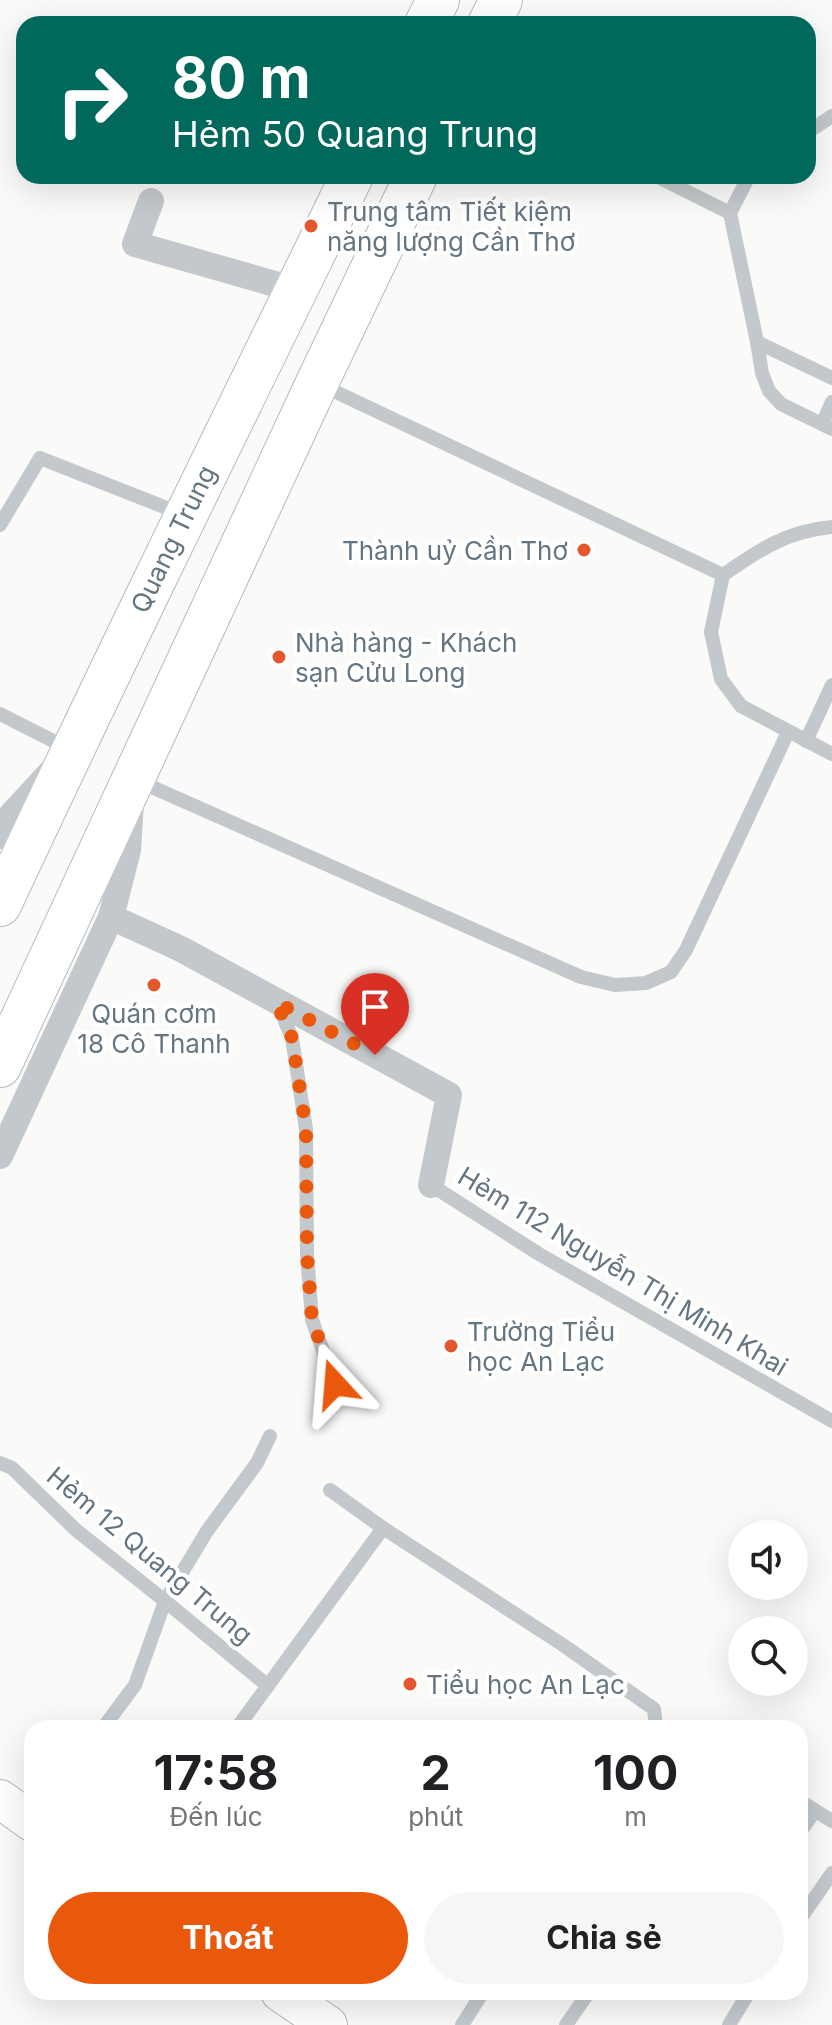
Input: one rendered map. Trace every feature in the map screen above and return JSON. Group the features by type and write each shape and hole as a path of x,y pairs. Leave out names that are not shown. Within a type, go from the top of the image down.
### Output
{"main road":[{"name":"Quang Trung","path":"0,905 69,756 348,184"},
{"path":"0,1066 412,184"}],"street":[{"path":"151,201 135,244 296,290"},
{"path":"0,836 12,814 69,756"},
{"path":"0,1156 111,917 128,850 129,785"},
{"path":"111,917 181,949 449,1095 431,1185"},
{"path":"292,2000 328,2025"}],"lane":[{"path":"672,184 730,213"},
{"path":"745,184 730,213 762,373 769,391 781,404 827,426 832,402"},
{"path":"757,342 832,378"},
{"path":"317,383 723,575"},
{"path":"0,525 40,458 185,516"},
{"path":"832,527 808,529 760,549 723,575 711,632 721,679 741,706 832,754"},
{"path":"806,741 832,685"},
{"path":"0,714 69,756"},
{"path":"129,785 581,977 615,985 646,983 671,972 686,950 788,732"},
{"path":"276,1002 292,1038 306,1129 307,1254 312,1320 335,1384"},
{"name":"Hẻm 112 Nguyễn Thị Minh Khai","path":"431,1185 539,1254 832,1421"},
{"path":"109,1720 135,1685 165,1601 207,1531 257,1463 270,1436"},
{"name":"Hẻm 12 Quang Trung","path":"0,1463 12,1468 76,1530 268,1686"},
{"path":"330,1490 654,1709 655,1720"},
{"path":"243,1720 383,1528"},
{"path":"823,1816 832,1803"},
{"path":"808,1908 832,1873"},
{"path":"462,2025 478,2000"},
{"path":"566,2025 583,2000"},
{"path":"729,2025 744,2000"}],"place":[{"name":"Trung tâm Tiết kiệm năng lượng Cần Thơ","path":"311,226"},
{"name":"Thành uỷ Cần Thơ","path":"584,550"},
{"name":"Nhà hàng - Khách sạn Cửu Long","path":"279,657"},
{"name":"Quán cơm 18 Cô Thanh","path":"154,985"},
{"name":"Trường Tiểu học An Lạc","path":"451,1346"},
{"name":"Tiểu học An Lạc","path":"410,1684"}],"route":[{"path":"335,1384 312,1320 307,1254 306,1129 292,1038 276,1002 375,1055"}]}
